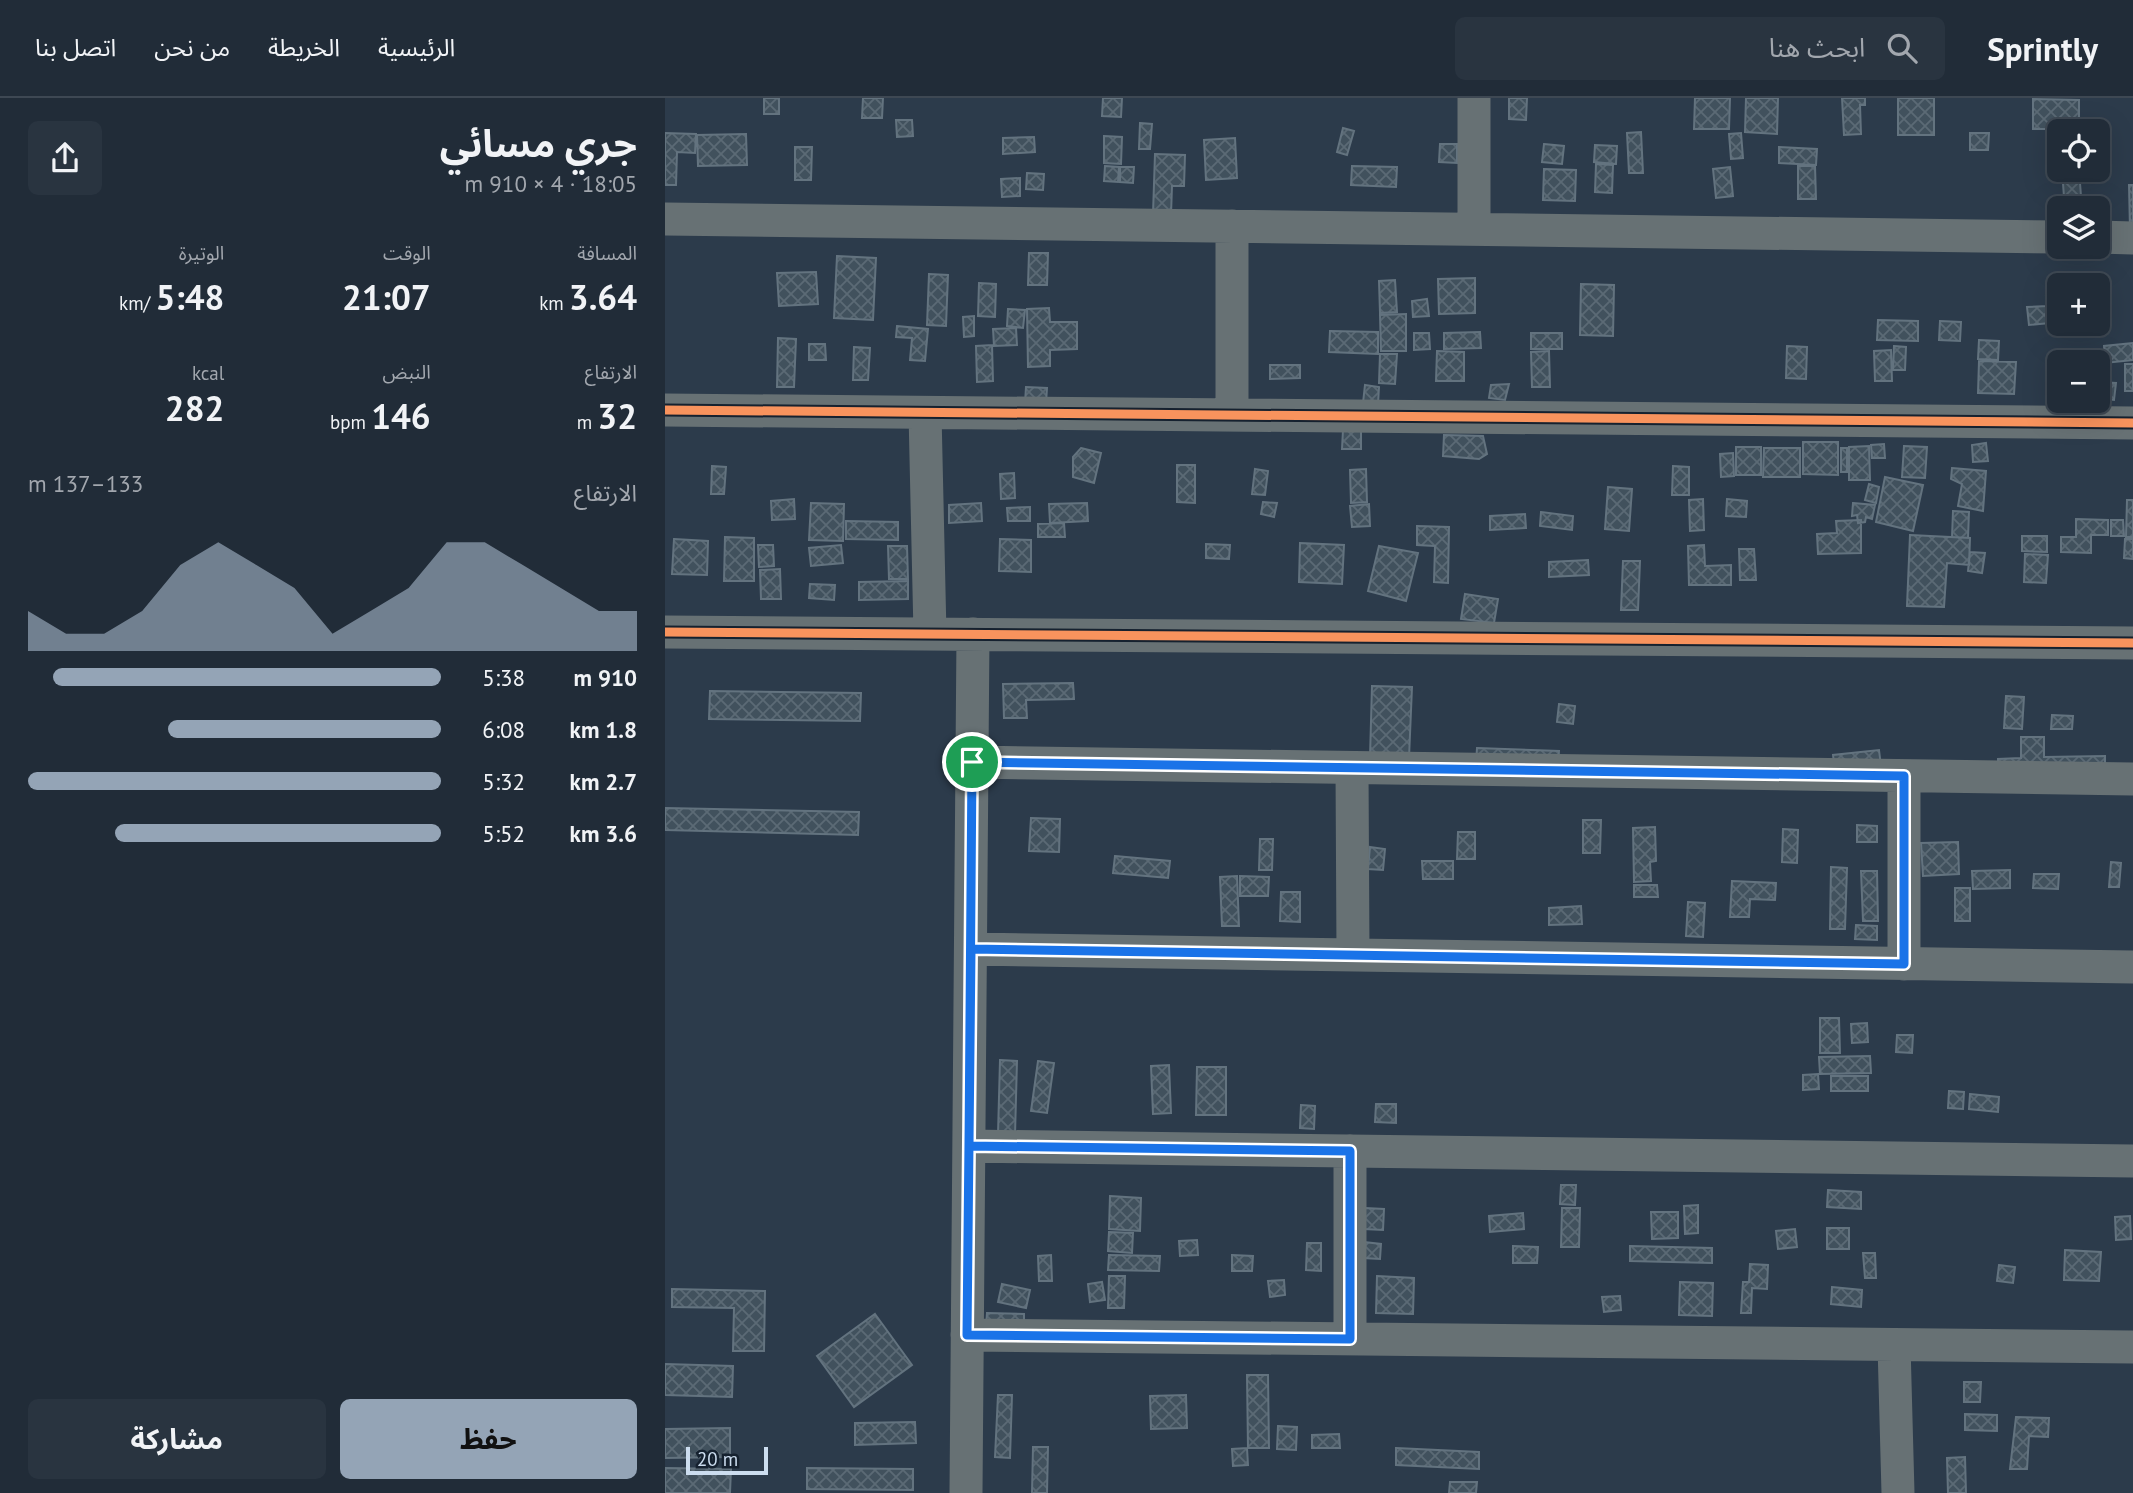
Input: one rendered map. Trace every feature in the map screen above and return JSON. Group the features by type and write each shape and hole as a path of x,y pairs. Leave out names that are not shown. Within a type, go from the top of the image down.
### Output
{"street":[{"path":"1474,98 1474,229"},
{"path":"665,219 2047,237"},
{"path":"1232,226 1232,415"},
{"path":"2110,237 2133,238"},
{"path":"665,410 2133,423"},
{"path":"925,413 930,634"},
{"path":"665,632 2133,643"},
{"path":"966,1493 973,634"},
{"path":"972,762 2133,779"},
{"path":"1352,768 1353,955"},
{"path":"1904,776 1904,964"},
{"path":"971,949 2133,967"},
{"path":"969,1146 2133,1161"},
{"path":"1350,1151 1350,1339"},
{"path":"967,1335 2133,1347"},
{"path":"1894,1345 1898,1493"}],"building":[{"path":"764,98 779,98 779,114 764,114"},
{"path":"863,98 883,98 882,118 862,118"},
{"path":"1103,98 1122,98 1121,117 1102,116"},
{"path":"1509,98 1527,98 1526,120 1509,119"},
{"path":"1695,98 1730,98 1729,129 1694,129"},
{"path":"1746,98 1778,98 1777,134 1745,132"},
{"path":"1842,98 1865,98 1865,105 1860,105 1861,134 1844,135"},
{"path":"1898,98 1934,98 1934,135 1898,135"},
{"path":"2033,99 2079,100 2079,119 2047,119 2047,129 2033,129"},
{"path":"896,120 912,120 913,136 897,137"},
{"path":"1140,123 1152,124 1150,149 1139,149"},
{"path":"1343,128 1354,131 1347,155 1337,152"},
{"path":"1641,132 1643,173 1629,173 1627,133"},
{"path":"665,133 696,134 695,153 677,152 676,185 665,185"},
{"path":"1741,133 1743,158 1731,159 1729,134"},
{"path":"1970,133 1989,133 1988,150 1970,150"},
{"path":"746,134 747,165 698,166 697,135"},
{"path":"1104,136 1122,137 1121,164 1104,163"},
{"path":"1034,137 1035,152 1003,154 1003,138"},
{"path":"1235,138 1237,178 1206,180 1204,140"},
{"path":"1440,144 1457,144 1457,163 1439,162"},
{"path":"1544,144 1564,146 1562,164 1542,162"},
{"path":"1595,145 1617,146 1616,164 1594,162"},
{"path":"795,147 812,147 811,180 795,180"},
{"path":"1779,147 1817,149 1816,165 1779,163"},
{"path":"1155,154 1185,155 1184,186 1172,186 1171,215 1153,214"},
{"path":"1596,164 1613,165 1612,193 1595,192"},
{"path":"1105,166 1119,167 1118,182 1104,181"},
{"path":"1352,166 1397,167 1396,187 1351,185"},
{"path":"1798,166 1815,166 1816,199 1798,199"},
{"path":"1120,167 1134,167 1133,183 1120,182"},
{"path":"1730,167 1733,196 1716,198 1713,169"},
{"path":"1544,169 1576,170 1575,201 1543,200"},
{"path":"1027,173 1044,174 1043,190 1026,189"},
{"path":"1020,178 1020,196 1002,197 1001,179"},
{"path":"2063,182 2080,182 2081,196 2064,196"},
{"path":"2129,185 2133,185 2133,229 2130,229"},
{"path":"1029,253 1048,253 1047,285 1028,285"},
{"path":"837,256 876,258 873,320 834,318"},
{"path":"816,272 818,304 779,306 777,273"},
{"path":"929,274 948,275 946,326 927,325"},
{"path":"1475,278 1475,313 1439,314 1438,279"},
{"path":"1395,280 1397,312 1380,313 1379,281"},
{"path":"979,283 996,284 995,317 978,316"},
{"path":"1581,284 1614,285 1613,336 1580,335"},
{"path":"1427,299 1429,316 1413,317 1412,301"},
{"path":"2047,306 2047,323 2029,325 2027,307"},
{"path":"1049,308 1050,322 1077,322 1077,349 1050,350 1050,366 1028,367 1027,309"},
{"path":"1008,309 1025,310 1023,328 1007,326"},
{"path":"1406,314 1406,351 1381,351 1380,315"},
{"path":"974,316 974,336 964,337 963,317"},
{"path":"1878,320 1918,321 1918,341 1877,340"},
{"path":"1940,321 1961,322 1960,341 1939,340"},
{"path":"897,326 928,329 925,361 910,360 912,338 896,337"},
{"path":"1016,328 1017,345 994,346 993,329"},
{"path":"1330,331 1378,332 1378,354 1329,352"},
{"path":"1480,332 1481,348 1444,349 1444,333"},
{"path":"1414,333 1429,333 1430,349 1414,350"},
{"path":"1531,333 1562,333 1562,349 1531,349"},
{"path":"778,338 796,339 794,387 777,387"},
{"path":"1979,340 1999,341 1998,360 1978,359"},
{"path":"2133,343 2133,360 2110,362 2110,350 2104,350 2104,346"},
{"path":"809,344 825,344 826,360 809,360"},
{"path":"992,345 993,381 977,382 976,346"},
{"path":"1787,346 1807,347 1806,379 1786,378"},
{"path":"1894,346 1906,347 1905,370 1893,370"},
{"path":"854,347 870,348 868,380 853,380"},
{"path":"1891,350 1892,381 1875,381 1874,351"},
{"path":"1437,351 1464,352 1464,381 1436,381"},
{"path":"1549,351 1550,387 1532,387 1531,352"},
{"path":"1380,354 1397,354 1395,384 1379,383"},
{"path":"1979,361 2016,362 2014,394 1978,393"},
{"path":"2125,364 2133,364 2133,391 2125,391"},
{"path":"1270,365 1300,365 1300,378 1270,379"},
{"path":"2110,383 2116,383 2114,400 2110,400"},
{"path":"1509,384 1505,400 1489,398 1491,385"},
{"path":"1365,385 1379,387 1378,404 1363,403"},
{"path":"1026,387 1047,388 1046,403 1025,403"},
{"path":"1361,428 1361,449 1342,449 1343,430"},
{"path":"1444,435 1483,436 1487,454 1479,459 1443,456"},
{"path":"1803,442 1838,442 1838,475 1803,474"},
{"path":"1986,443 1988,461 1973,462 1972,445"},
{"path":"1884,444 1885,458 1872,458 1871,445"},
{"path":"1869,446 1870,480 1849,480 1849,447"},
{"path":"1904,446 1927,447 1925,478 1902,477"},
{"path":"1736,447 1761,447 1761,475 1736,475"},
{"path":"1081,448 1101,453 1094,483 1073,477 1073,457"},
{"path":"1764,448 1800,448 1800,477 1763,477"},
{"path":"1841,448 1847,448 1847,472 1841,472"},
{"path":"1733,453 1734,476 1721,477 1720,454"},
{"path":"1177,465 1195,465 1195,503 1177,502"},
{"path":"712,466 726,467 724,494 711,494"},
{"path":"1673,466 1689,467 1689,495 1672,495"},
{"path":"1952,468 1986,471 1983,511 1958,506 1962,484 1951,479"},
{"path":"1255,469 1268,471 1265,495 1252,494"},
{"path":"1366,469 1367,502 1351,503 1350,470"},
{"path":"1014,473 1015,498 1001,499 1000,474"},
{"path":"1885,477 1923,485 1913,531 1876,522"},
{"path":"1869,484 1879,487 1876,503 1865,500"},
{"path":"1608,487 1632,489 1629,531 1605,529"},
{"path":"794,499 795,519 772,520 771,501"},
{"path":"1703,499 1704,530 1690,531 1689,500"},
{"path":"1727,499 1747,501 1746,517 1726,516"},
{"path":"2127,500 2133,500 2133,537 2126,537"},
{"path":"1263,502 1277,503 1274,517 1261,514"},
{"path":"811,503 844,504 843,541 809,540"},
{"path":"981,503 982,521 949,523 949,505"},
{"path":"1087,503 1088,521 1050,523 1049,504"},
{"path":"1853,503 1875,505 1872,519 1866,517 1865,522 1858,523 1857,515 1852,516"},
{"path":"1369,504 1370,526 1352,527 1350,506"},
{"path":"1030,507 1030,521 1008,521 1007,508"},
{"path":"1953,511 1969,512 1968,538 1952,537"},
{"path":"1541,512 1573,516 1572,530 1540,526"},
{"path":"1525,514 1526,528 1490,530 1490,516"},
{"path":"2076,519 2108,520 2108,535 2091,535 2091,553 2061,552 2061,537 2076,537"},
{"path":"1861,520 1861,553 1818,554 1817,534 1837,533 1836,521"},
{"path":"2111,520 2123,520 2124,536 2111,536"},
{"path":"846,521 898,522 898,540 846,539"},
{"path":"1064,523 1065,537 1038,537 1038,524"},
{"path":"1417,526 1449,527 1448,583 1434,582 1435,546 1417,545"},
{"path":"1910,535 1970,538 1969,565 1947,563 1944,607 1907,606"},
{"path":"2022,536 2047,536 2047,552 2022,551"},
{"path":"725,537 754,538 754,581 724,581"},
{"path":"674,539 708,541 707,575 672,574"},
{"path":"1000,539 1031,540 1031,572 999,571"},
{"path":"2125,539 2133,539 2133,559 2124,558"},
{"path":"1300,543 1344,545 1342,584 1299,582"},
{"path":"1206,544 1230,545 1229,559 1206,558"},
{"path":"758,545 773,545 774,566 759,567"},
{"path":"841,545 843,563 811,566 809,548"},
{"path":"1704,545 1705,566 1731,565 1731,585 1689,585 1688,546"},
{"path":"888,546 907,546 908,579 889,579"},
{"path":"1379,546 1418,553 1406,601 1368,591"},
{"path":"1739,549 1754,549 1756,580 1740,580"},
{"path":"1970,552 1985,553 1982,573 1968,571"},
{"path":"2025,554 2048,555 2046,583 2024,582"},
{"path":"1588,560 1589,575 1549,577 1549,562"},
{"path":"1623,561 1640,561 1638,610 1621,610"},
{"path":"780,569 781,599 761,599 760,570"},
{"path":"908,581 908,599 859,600 859,582"},
{"path":"810,584 835,585 834,600 809,598"},
{"path":"1465,594 1498,599 1494,623 1461,619"},
{"path":"1073,683 1074,699 1026,700 1027,718 1004,718 1003,684"},
{"path":"1372,686 1412,687 1409,758 1370,757"},
{"path":"710,691 861,693 860,721 709,719"},
{"path":"2006,696 2024,697 2022,729 2004,728"},
{"path":"1559,704 1575,706 1573,724 1557,722"},
{"path":"2052,715 2073,716 2072,729 2051,729"},
{"path":"2021,737 2044,737 2044,757 2105,756 2105,770 1998,772 1998,759 2021,758"},
{"path":"1477,748 1559,751 1558,766 1476,763"},
{"path":"1879,750 1881,766 1835,771 1833,755"},
{"path":"665,808 859,812 858,835 665,830"},
{"path":"1031,818 1060,819 1059,852 1029,851"},
{"path":"1583,820 1601,820 1600,853 1583,853"},
{"path":"1857,825 1877,826 1877,842 1857,842"},
{"path":"1655,827 1656,861 1650,862 1651,881 1634,882 1633,828"},
{"path":"1783,829 1798,830 1797,863 1782,862"},
{"path":"1458,832 1475,832 1475,859 1457,859"},
{"path":"1260,839 1273,839 1272,870 1259,870"},
{"path":"1958,842 1959,874 1923,876 1921,843"},
{"path":"1370,847 1385,849 1383,870 1368,869"},
{"path":"1115,856 1170,861 1168,878 1113,873"},
{"path":"1422,861 1453,861 1453,879 1423,879"},
{"path":"2111,862 2121,863 2119,887 2109,887"},
{"path":"1831,867 1847,868 1845,929 1830,929"},
{"path":"2010,870 2010,888 1973,889 1972,871"},
{"path":"1861,871 1877,871 1878,921 1863,921"},
{"path":"2034,874 2059,874 2058,889 2033,888"},
{"path":"1237,876 1239,926 1222,926 1220,877"},
{"path":"1240,876 1269,877 1268,896 1240,896"},
{"path":"1732,881 1776,883 1775,900 1750,899 1749,917 1730,917"},
{"path":"1634,885 1657,885 1658,897 1634,897"},
{"path":"1955,888 1970,888 1970,921 1955,921"},
{"path":"1281,892 1300,892 1300,922 1280,921"},
{"path":"1688,902 1705,903 1703,937 1686,936"},
{"path":"1581,906 1582,924 1549,925 1549,908"},
{"path":"1856,925 1877,926 1877,940 1855,939"},
{"path":"1820,1018 1839,1018 1840,1053 1820,1053"},
{"path":"1867,1023 1868,1042 1852,1043 1851,1024"},
{"path":"1897,1035 1913,1035 1912,1053 1896,1052"},
{"path":"1870,1056 1871,1073 1820,1074 1819,1057"},
{"path":"1000,1060 1017,1061 1015,1135 998,1134"},
{"path":"1038,1061 1054,1063 1047,1113 1031,1111"},
{"path":"1169,1065 1171,1113 1153,1114 1151,1066"},
{"path":"1197,1067 1226,1067 1226,1115 1196,1115"},
{"path":"1818,1074 1819,1089 1803,1090 1803,1075"},
{"path":"1831,1076 1868,1076 1868,1091 1831,1091"},
{"path":"1949,1091 1964,1092 1963,1109 1948,1108"},
{"path":"1970,1094 1999,1097 1998,1112 1969,1109"},
{"path":"1376,1104 1396,1104 1396,1123 1375,1122"},
{"path":"1301,1105 1315,1106 1314,1129 1300,1128"},
{"path":"1561,1185 1576,1185 1575,1205 1560,1204"},
{"path":"1828,1190 1861,1192 1861,1209 1827,1207"},
{"path":"1110,1196 1141,1198 1140,1231 1109,1229"},
{"path":"1698,1205 1698,1233 1685,1234 1684,1206"},
{"path":"1365,1208 1384,1209 1383,1230 1364,1229"},
{"path":"1562,1208 1580,1208 1579,1247 1561,1247"},
{"path":"1651,1212 1678,1212 1678,1238 1652,1239"},
{"path":"1523,1213 1524,1229 1490,1232 1489,1216"},
{"path":"2130,1216 2131,1239 2116,1240 2115,1217"},
{"path":"1827,1228 1849,1228 1849,1249 1827,1249"},
{"path":"1795,1229 1797,1247 1778,1249 1776,1231"},
{"path":"1109,1232 1133,1233 1132,1253 1108,1251"},
{"path":"1197,1240 1198,1255 1180,1256 1179,1241"},
{"path":"1364,1242 1381,1244 1380,1259 1363,1258"},
{"path":"1307,1243 1321,1243 1321,1271 1306,1270"},
{"path":"1513,1246 1538,1247 1537,1263 1513,1263"},
{"path":"1630,1246 1712,1248 1712,1263 1630,1261"},
{"path":"2065,1250 2101,1252 2099,1281 2064,1280"},
{"path":"1863,1253 1875,1253 1876,1278 1865,1278"},
{"path":"1051,1255 1052,1281 1039,1281 1038,1256"},
{"path":"1109,1255 1160,1256 1159,1271 1108,1270"},
{"path":"1232,1255 1253,1256 1252,1271 1232,1271"},
{"path":"1750,1264 1768,1265 1767,1289 1752,1288 1751,1313 1741,1313 1743,1282 1749,1282"},
{"path":"1999,1265 2015,1267 2013,1283 1997,1281"},
{"path":"1109,1276 1125,1276 1124,1308 1108,1308"},
{"path":"1377,1276 1414,1278 1413,1314 1376,1313"},
{"path":"1284,1280 1285,1295 1270,1297 1268,1281"},
{"path":"1102,1282 1105,1300 1090,1302 1088,1284"},
{"path":"1680,1282 1713,1283 1712,1316 1679,1315"},
{"path":"1002,1284 1030,1290 1026,1308 998,1302"},
{"path":"1832,1287 1862,1290 1861,1307 1831,1304"},
{"path":"672,1289 765,1291 764,1351 733,1351 734,1308 672,1307"},
{"path":"1620,1296 1621,1310 1604,1312 1602,1297"},
{"path":"987,1313 1024,1314 1024,1329 986,1328"},
{"path":"875,1314 912,1365 854,1407 817,1356"},
{"path":"665,1364 733,1366 732,1397 665,1395"},
{"path":"1247,1375 1268,1375 1269,1448 1248,1448"},
{"path":"1964,1382 1981,1382 1980,1402 1964,1402"},
{"path":"998,1395 1012,1395 1010,1458 995,1457"},
{"path":"1186,1395 1187,1428 1151,1429 1150,1396"},
{"path":"1965,1414 1997,1415 1997,1431 1965,1430"},
{"path":"2016,1417 2049,1418 2048,1437 2029,1436 2027,1469 2010,1469"},
{"path":"915,1422 916,1443 855,1445 855,1423"},
{"path":"1278,1426 1297,1427 1296,1450 1277,1449"},
{"path":"730,1428 730,1457 665,1458 665,1429"},
{"path":"1339,1434 1340,1448 1312,1448 1312,1435"},
{"path":"1033,1447 1048,1447 1047,1493 1032,1493"},
{"path":"1247,1448 1248,1465 1233,1466 1232,1449"},
{"path":"1396,1448 1479,1452 1479,1469 1396,1465"},
{"path":"1965,1457 1966,1493 1948,1493 1947,1458"},
{"path":"665,1468 731,1469 730,1493 665,1493"},
{"path":"807,1468 913,1469 913,1490 807,1489"},
{"path":"1450,1482 1477,1482 1476,1493 1449,1493"}],"cycle path":[{"path":"665,410 2133,423"},
{"path":"665,632 2133,643"}],"route":[{"path":"972,762 969,1146 1350,1151 1350,1339 967,1335 969,1146 971,949 1904,964 1904,776 972,762"}]}
